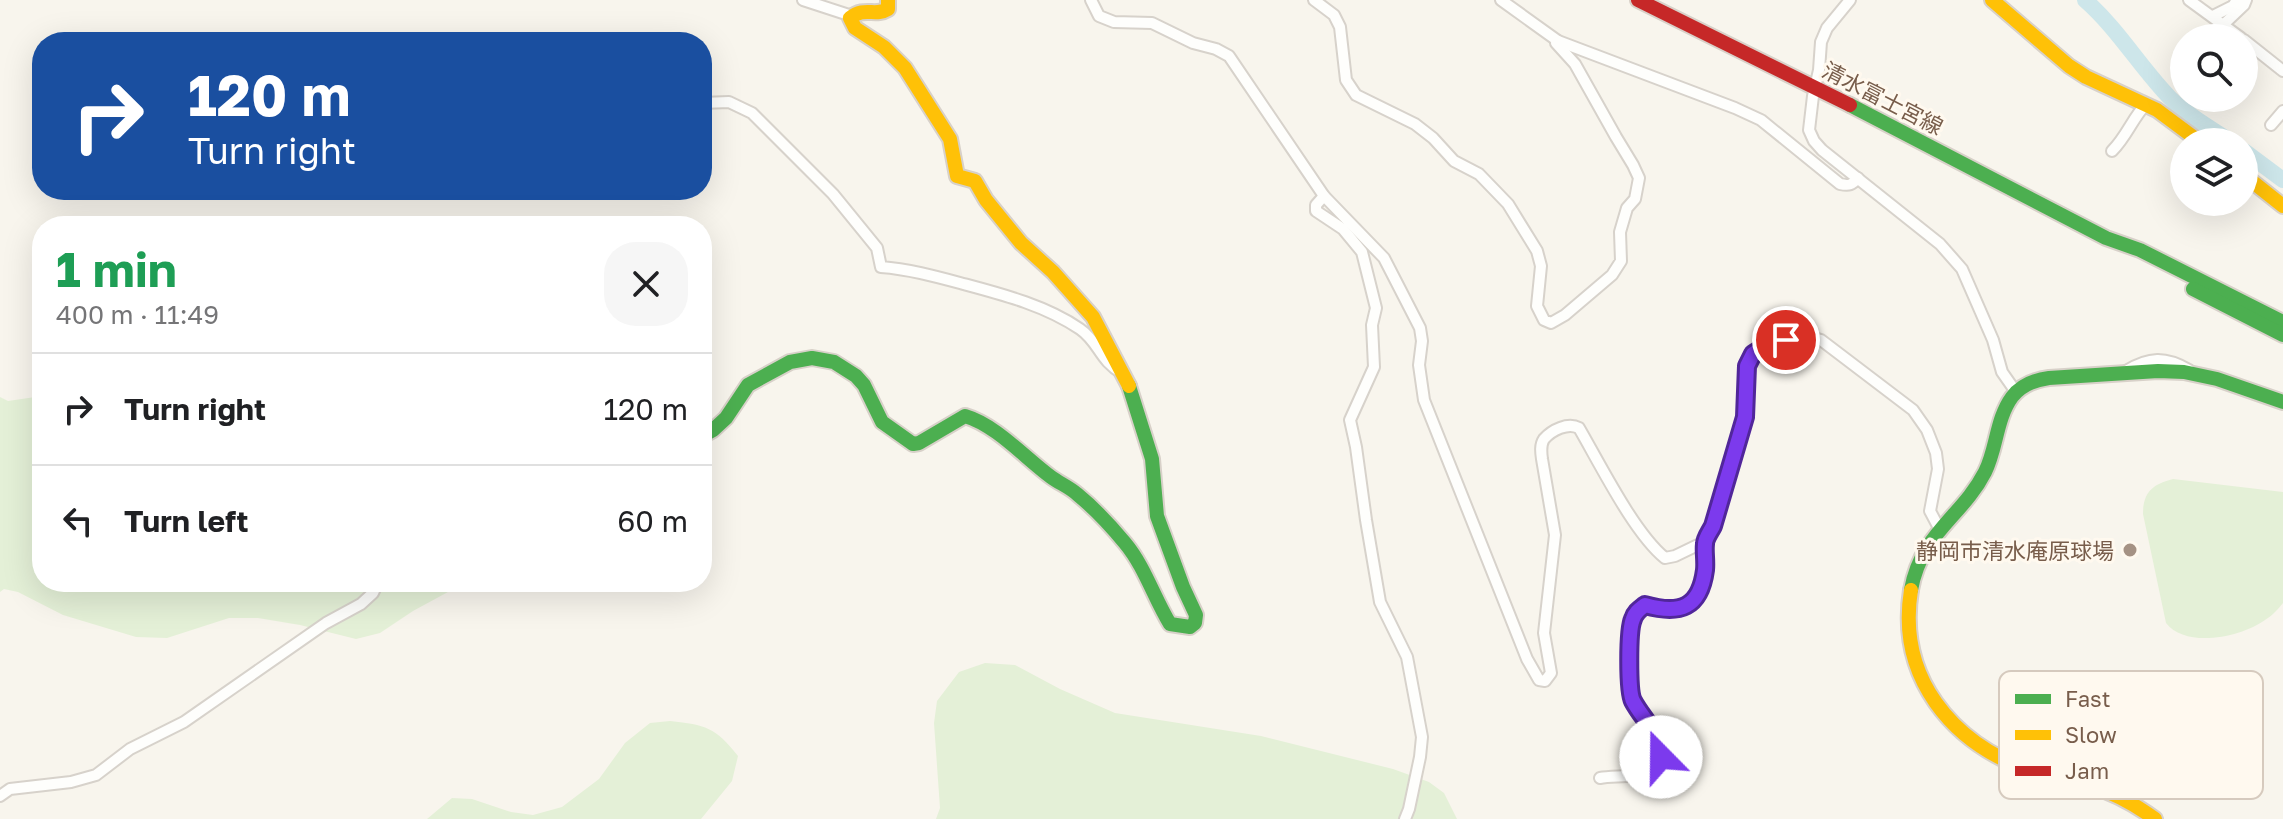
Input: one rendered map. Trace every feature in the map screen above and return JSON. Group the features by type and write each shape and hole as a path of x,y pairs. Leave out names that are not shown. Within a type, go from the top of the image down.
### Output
{"street":[{"path":"803,0 852,16"},
{"path":"712,430 720,426 745,388 774,369 806,357 827,358 847,368 862,381 879,418 888,428 913,444 965,416 975,419 1016,448 1076,493 1126,544 1170,624 1190,627 1195,623 1196,615 1157,516 1153,498 1152,459 1128,384 1093,317 1074,294 1021,243 986,200 975,181 957,176 953,168 950,139 905,68 884,47 855,28 850,18 857,11 865,9 881,13 888,9 888,0"},
{"path":"1091,0 1099,16 1114,22 1152,23 1229,56 1324,196 1384,258 1420,328 1419,365 1424,400 1527,659 1539,680 1545,681 1551,673 1544,633 1555,535 1542,459 1541,447 1545,438 1566,425 1579,428 1624,507 1656,551 1665,558 1704,542"},
{"path":"1314,0 1334,15 1340,27 1346,80 1356,95 1415,124 1454,161 1479,174 1508,204 1537,251 1541,266 1537,306 1544,320 1551,323 1612,275 1621,261 1620,232 1627,208 1635,199 1639,178 1575,64 1556,43 1558,41"},
{"path":"1501,0 1558,41 1761,120 1840,184 1847,186 1858,178"},
{"name":"清水富士宮線","path":"1638,0 1815,87 2106,238 2140,250 2283,322"},
{"path":"1850,0 1827,28 1821,42 1809,130 1814,141 1940,244 1962,269 1993,340 2002,372 2016,392"},
{"path":"1992,0 2069,66 2157,110 2181,128"},
{"path":"2189,0 2224,24 2246,0"},
{"path":"2213,16 2233,6 2237,0"},
{"path":"2258,51 2283,71"},
{"path":"712,103 729,102 752,113 833,194 877,248 881,267 928,275 1037,306 1083,330 1109,366 1122,373"},
{"path":"2112,151 2126,137 2132,122 2146,104"},
{"path":"2271,125 2283,111"},
{"path":"2258,186 2283,206"},
{"path":"1324,196 1316,205 1316,211 1343,229 1362,252 1376,308 1372,325 1374,367 1350,420 1380,602 1407,657 1422,737 1405,819"},
{"name":"清水富士宮線","path":"2106,238 2134,260 2283,335"},
{"path":"1600,778 1636,776 1653,770 1660,763 1662,752 1655,733 1630,692 1629,633 1634,614 1645,605 1666,611 1691,603 1699,594 1705,572 1704,542 1713,526 1745,417 1747,366 1753,354 1764,347 1806,336 1821,340 1913,410 1927,430 1936,453 1938,469 1930,511 1939,528"},
{"path":"1999,758 1971,739 1941,711 1928,693 1912,659 1907,619 1910,592 1927,545 1984,473 2003,412 2016,392 2036,381 2164,371 2193,373 2283,402"},
{"path":"0,796 10,789 23,786 71,782 96,775 130,749 184,722 326,623 361,604 373,592"},
{"path":"2123,799 2155,819"}],"green space":[{"path":"0,397 8,401 32,397 32,592 448,592 380,633 356,639 258,618 229,618 167,638 136,637 63,615 18,592 4,589 0,592"},
{"path":"2173,479 2283,492 2283,603 2268,618 2243,631 2214,638 2187,636 2166,623 2143,514 2150,490"},
{"path":"985,663 1015,665 1115,713 1261,736 1393,769 1429,782 1444,793 1457,819 936,819 940,808 934,723 937,701 959,672"},
{"path":"670,721 709,729 738,756 732,781 701,819 427,819 452,798 472,799 511,812 533,815 562,807 599,779 625,743 650,723"}],"waterway":[{"path":"2085,0 2170,98 2209,128"},
{"path":"2258,161 2283,180"}],"traffic: fast":[{"path":"1850,105 2106,238 2140,250 2283,322"},
{"path":"2193,289 2283,335"},
{"path":"712,431 726,418 748,385 790,362 812,358 834,362 856,376 864,385 882,422 913,444 965,416 977,420 1074,492 1102,517 1132,552 1170,624 1190,627 1195,623 1196,615 1157,516 1152,459 1129,386"},
{"path":"1911,590 1916,570 1933,539 1976,488 1985,472 2007,406 2019,389 2028,384 2049,378 2184,372 2217,379 2283,402"}],"traffic: slow":[{"path":"888,0 888,9 855,14 850,18 855,28 884,47 905,68 950,139 957,176 975,181 986,200 1021,243 1053,272 1093,317 1129,386"},
{"path":"1992,0 2069,66 2157,110 2181,128"},
{"path":"2258,186 2283,206"},
{"path":"1911,590 1909,622 1913,651 1922,678 1936,703 1954,724 1999,757"},
{"path":"2122,799 2155,819"}],"traffic: jam":[{"path":"1638,0 1850,105"}],"place":[{"name":"静岡市清水庵原球場","path":"2130,550"}],"route":[{"path":"1661,757 1655,733 1630,692 1629,633 1634,614 1645,605 1666,611 1691,603 1699,594 1705,572 1704,542 1713,526 1745,417 1747,366 1753,354 1786,340"}]}
